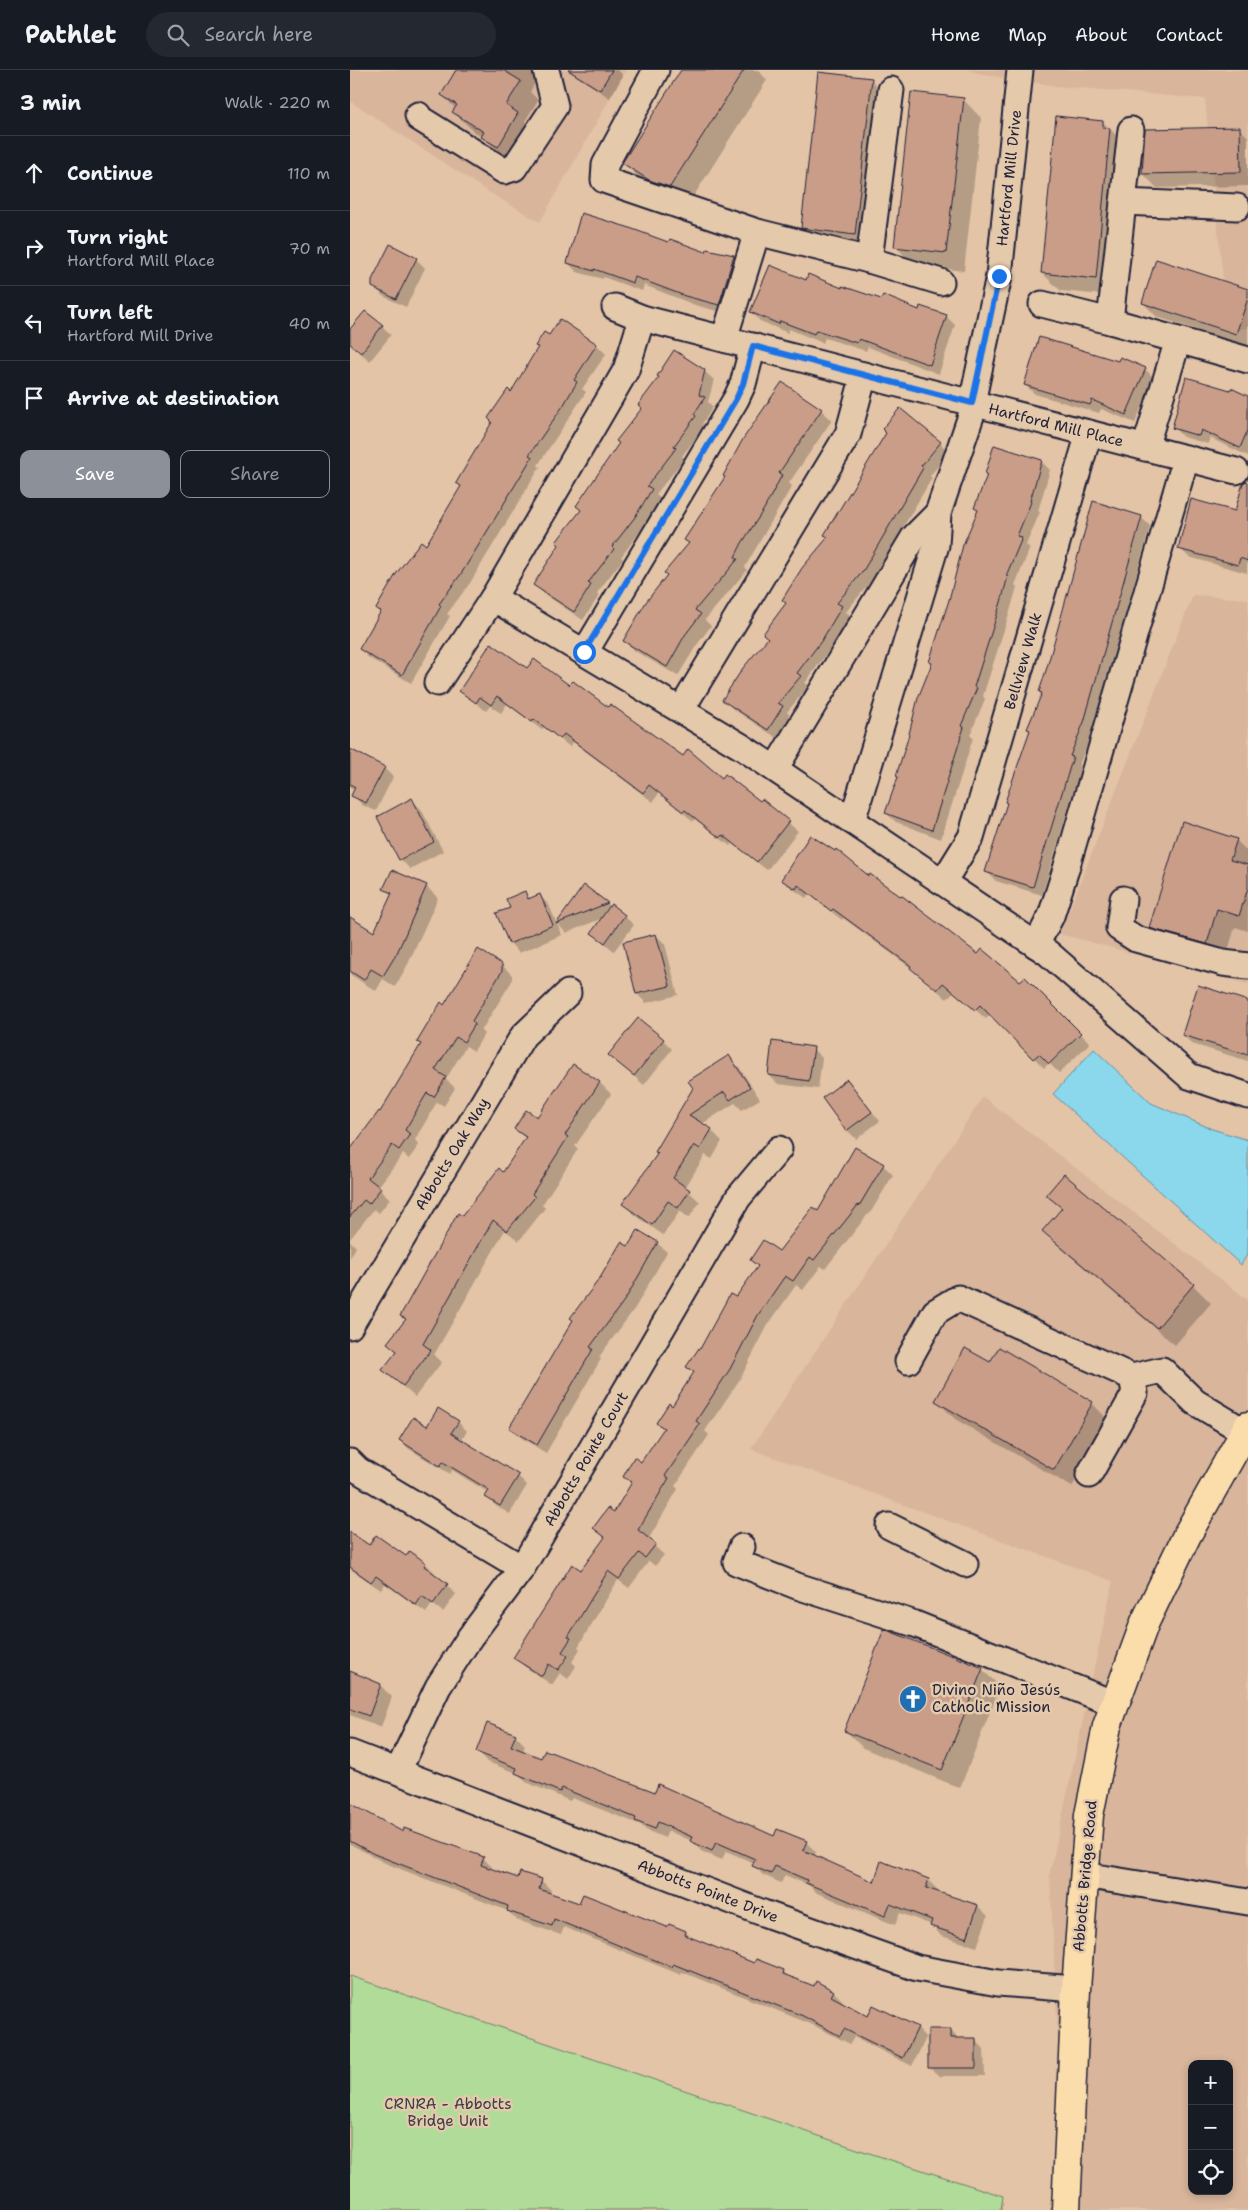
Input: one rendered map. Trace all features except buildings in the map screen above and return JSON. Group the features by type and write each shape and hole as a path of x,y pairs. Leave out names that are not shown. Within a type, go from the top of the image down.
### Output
{"main road":[{"name":"Abbotts Bridge Road","path":"1066,2210 1076,1989 1088,1815 1107,1726 1145,1622 1187,1535 1246,1429"}],"street":[{"path":"419,116 504,171 509,171 514,168 555,106 546,70"},
{"path":"656,70 605,165 604,180 757,232 869,260 941,282"},
{"name":"Hartford Mill Drive","path":"938,513 974,403 999,276 1020,70"},
{"path":"869,260 892,90"},
{"path":"1110,320 1131,130"},
{"path":"1123,202 1237,208"},
{"path":"724,339 757,232"},
{"path":"1042,304 1110,320 1248,360"},
{"name":"Hartford Mill Place","path":"616,307 642,318 1236,471"},
{"path":"437,683 493,598 626,370 642,318"},
{"path":"1146,448 1178,340"},
{"path":"584,652 736,399 743,384 753,346"},
{"path":"681,710 848,434 864,375"},
{"name":"Bellview Walk","path":"943,882 971,837 1089,433"},
{"path":"1036,945 1051,916 1066,869 1186,458"},
{"path":"775,769 914,537 938,513"},
{"path":"852,821 936,544 938,513"},
{"path":"493,598 681,710 775,769 1048,953 1189,1076 1248,1096"},
{"path":"1122,900 1119,928 1136,939 1223,963 1248,966"},
{"name":"Abbotts Oak Way","path":"350,1326 523,1036 568,993"},
{"name":"Abbotts Pointe Court","path":"398,1772 438,1687 470,1637 522,1568 738,1198 779,1149"},
{"path":"908,1360 935,1312 958,1298 1132,1377 1162,1370 1195,1402 1246,1429"},
{"path":"1089,1475 1135,1393 1132,1377"},
{"path":"350,1462 358,1470 522,1568"},
{"path":"889,1526 965,1564"},
{"path":"739,1555 796,1588 915,1624 1021,1664 1115,1704"},
{"name":"Abbotts Pointe Drive","path":"350,1753 771,1916 917,1968 998,1983 1076,1989"},
{"path":"1084,1874 1248,1902"}],"shaded area":[{"path":"350,70 626,70 540,222 487,191 350,101"},
{"path":"967,70 1248,70 1248,328 1228,330 1205,99 1057,86"},
{"path":"1193,595 1248,599 1248,984 1060,934"},
{"path":"983,1097 1248,1300 1248,2210 1066,2210 1050,1873 1113,1581 751,1449"}],"green space":[{"name":"CRNRA - Abbotts Bridge Unit","path":"350,1976 866,2152 1003,2196 1001,2210 350,2210"}],"water":[{"path":"1094,1049 1151,1103 1212,1129 1248,1140 1248,1253 1241,1265 1053,1094"}],"place":[{"name":"Divino Niño Jesús Catholic Mission","path":"913,1699"}],"route":[{"path":"584,652 736,399 748,369 753,346 972,403 999,276"}]}
